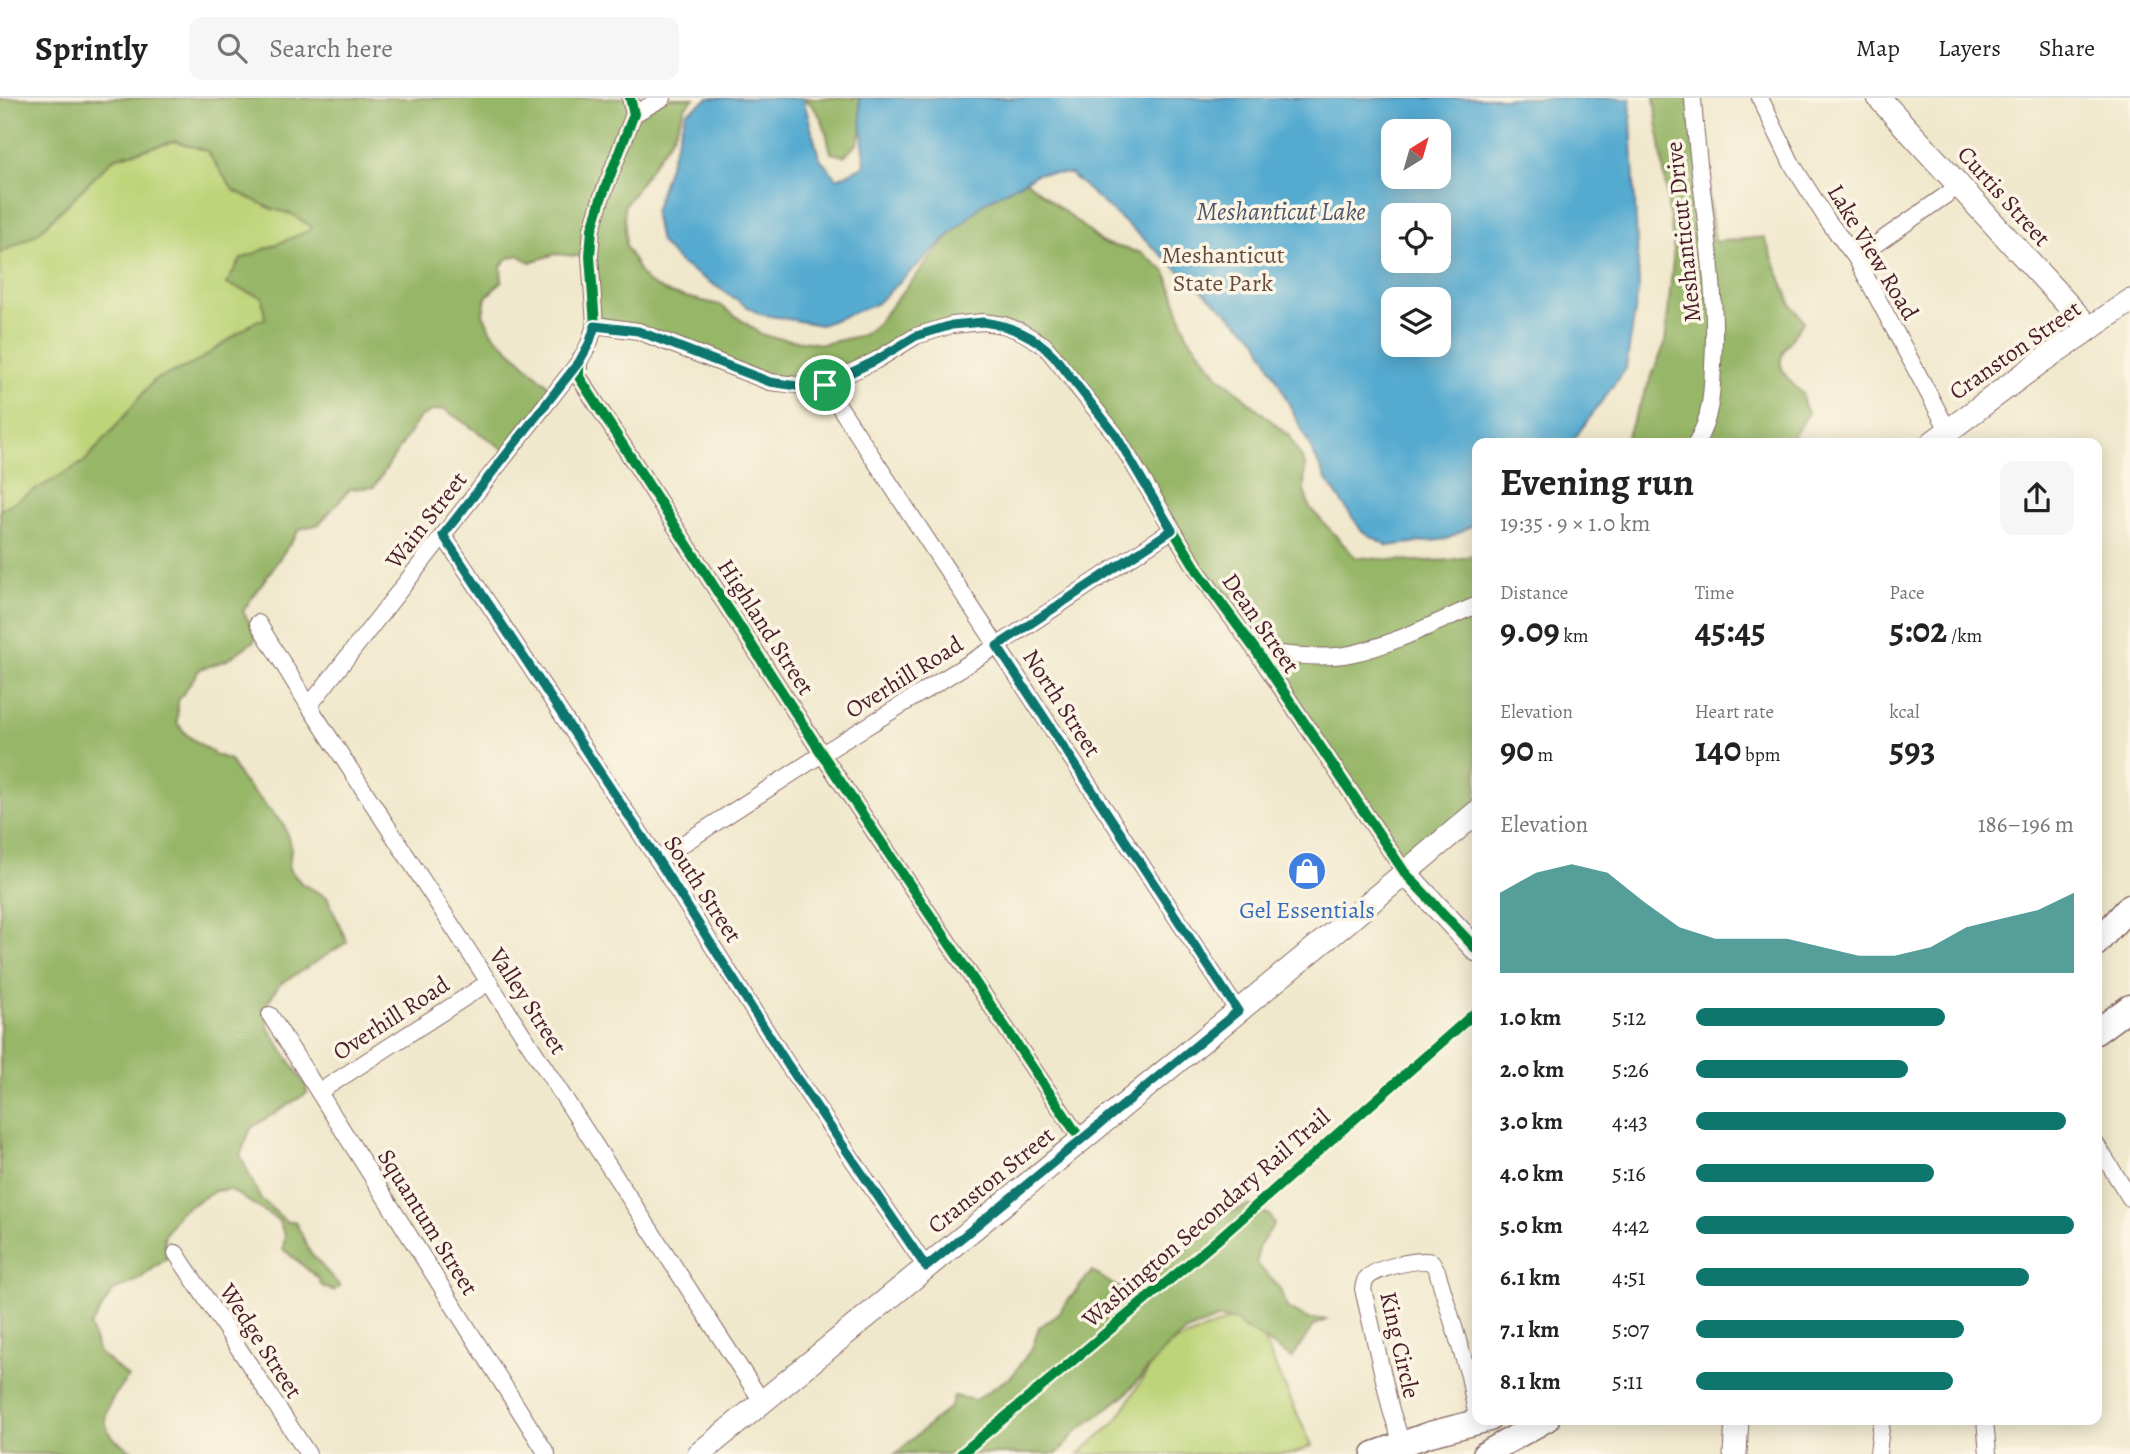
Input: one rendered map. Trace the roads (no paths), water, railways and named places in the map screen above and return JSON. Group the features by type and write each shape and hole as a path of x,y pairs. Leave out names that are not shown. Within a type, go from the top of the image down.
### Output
{"main road":[{"path":"2102,937 2130,906"},
{"path":"2102,1028 2130,1007"},
{"path":"1374,1454 1472,1422"},
{"path":"1485,1454 1536,1425"}],"street":[{"path":"579,362 595,326 590,257 592,229 632,106 663,98"},
{"name":"Meshanticut Drive","path":"1693,98 1696,146 1713,271 1716,328 1711,397 1707,417 1698,438"},
{"name":"Lake View Road","path":"1760,98 1792,163 1828,221 1856,258 1940,436"},
{"name":"Curtis Street","path":"1879,98 2090,329"},
{"path":"1856,258 1959,186"},
{"name":"Cranston Street","path":"1940,436 2130,301"},
{"name":"Dean Street","path":"825,385 875,361 916,336 952,325 983,322 1009,327 1044,345 1115,434 1199,573 1257,652 1405,873 1472,945"},
{"path":"595,326 638,331 770,382 797,386 825,385"},
{"name":"Wain Street","path":"309,706 579,362"},
{"name":"Highland Street","path":"579,362 579,377 822,754 1081,1140"},
{"name":"North Street","path":"825,385 1238,1011"},
{"name":"Overhill Road","path":"658,860 997,646 1172,530"},
{"name":"South Street","path":"443,535 658,860 786,1062 926,1267"},
{"path":"1257,652 1319,656 1349,654 1472,607"},
{"name":"Valley Street","path":"258,623 309,706 763,1402"},
{"name":"Cranston Street","path":"699,1454 1472,816"},
{"name":"Overhill Road","path":"319,1092 489,982"},
{"name":"Squantum Street","path":"270,1015 547,1454"},
{"path":"2102,1154 2130,1198"},
{"name":"Wedge Street","path":"176,1253 307,1454"},
{"name":"King Circle","path":"1402,1444 1391,1410 1363,1289 1365,1280 1395,1266 1423,1259 1432,1262 1437,1271 1472,1391"},
{"path":"1735,1454 1737,1425"},
{"path":"1878,1454 1881,1425"},
{"path":"1986,1425 1988,1454"}],"water":[{"name":"Meshanticut Lake","path":"709,98 803,98 819,157 837,179 865,165 859,98 1630,98 1639,285 1626,368 1575,438 1472,438 1472,526 1447,539 1388,546 1362,531 1327,481 1257,339 1070,174 1039,173 985,202 876,304 821,325 759,314 680,263 660,242 654,212 686,113"}],"place":[{"name":"Gel Essentials","path":"1307,871"}],"park label":[{"name":"Meshanticut State Park","path":"1223,269"}]}
